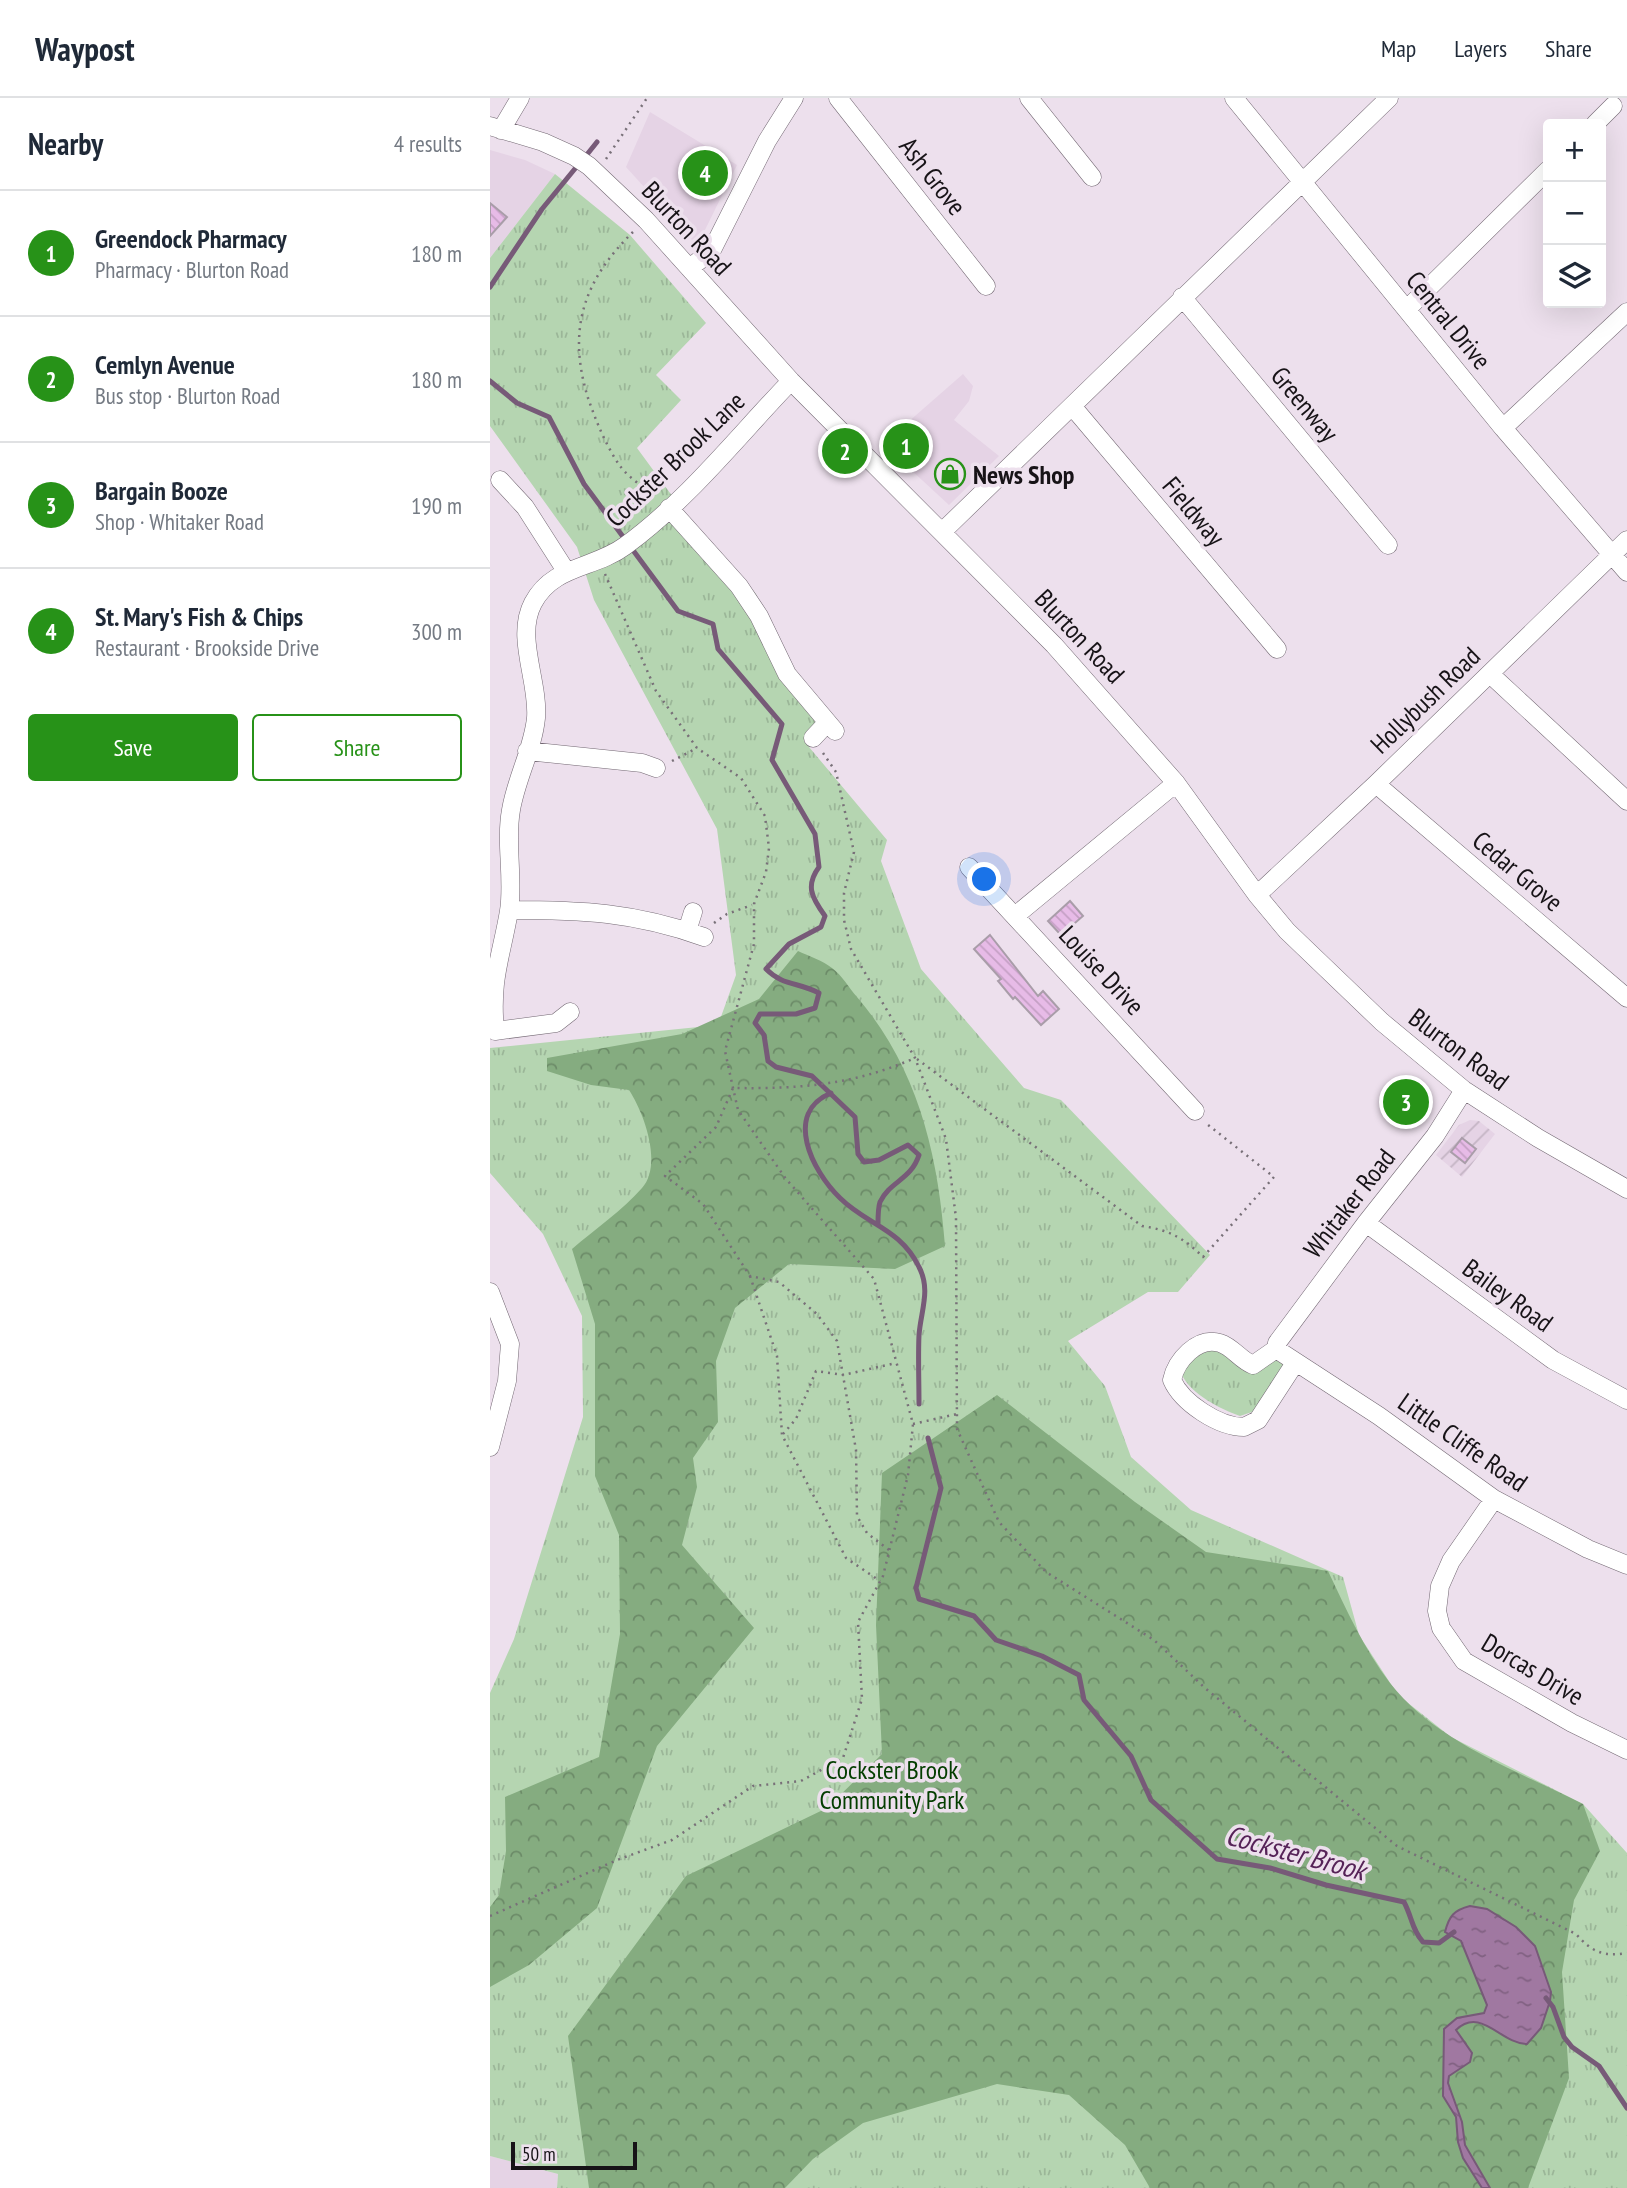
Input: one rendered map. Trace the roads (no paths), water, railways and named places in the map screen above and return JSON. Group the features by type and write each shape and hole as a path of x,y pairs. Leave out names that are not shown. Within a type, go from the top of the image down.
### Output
{"street":[{"path":"496,128 520,98"},
{"path":"689,268 711,252 767,141 794,98"},
{"name":"Ash Grove","path":"838,98 986,286"},
{"path":"1029,98 1092,177"},
{"name":"Central Drive","path":"1234,98 1503,428 1627,572"},
{"path":"942,533 1389,98"},
{"path":"1600,119 1613,106"},
{"name":"Blurton Road","path":"496,128 543,142 587,165 646,220 791,381 1054,645 1177,783 1256,895 1287,930 1382,1022 1464,1090 1538,1138 1627,1189"},
{"path":"1407,309 1543,175"},
{"name":"Greenway","path":"1182,297 1388,545"},
{"path":"1503,428 1627,312"},
{"name":"Cockster Brook Lane","path":"570,1012 556,1023 515,1031 495,1031 491,997 509,910 510,811 536,720 536,691 528,647 527,619 534,602 554,576 601,561 635,539 791,381"},
{"name":"Fieldway","path":"1072,406 1277,649"},
{"path":"500,480 524,507 566,571"},
{"path":"668,508 739,586 759,616 787,674 831,727 813,738"},
{"name":"Hollybush Road","path":"1256,895 1376,784 1627,540"},
{"path":"1490,674 1627,801"},
{"path":"527,751 648,760"},
{"path":"1015,916 1177,783"},
{"name":"Cedar Grove","path":"1376,784 1627,998"},
{"name":"Louise Drive","path":"970,867 1195,1111"},
{"path":"509,910 595,910 696,934 693,912"},
{"name":"Whitaker Road","path":"1276,1349 1277,1343 1366,1223 1435,1136 1464,1090"},
{"name":"Bailey Road","path":"1366,1223 1553,1360 1627,1400"},
{"path":"490,1292 510,1344 499,1381 490,1447"},
{"path":"1276,1349 1253,1364 1222,1344 1203,1344 1184,1356 1174,1370 1172,1380 1190,1402 1225,1424 1244,1427 1258,1420 1295,1363"},
{"name":"Little Cliffe Road","path":"1276,1349 1379,1416 1494,1499 1588,1549 1627,1565"},
{"name":"Dorcas Drive","path":"1494,1499 1451,1562 1440,1587 1437,1611 1441,1628 1464,1661 1572,1723 1627,1750"}],"water":[{"path":"1470,1906 1487,1909 1516,1927 1535,1946 1551,1992 1541,2028 1527,2044 1474,2022 1456,2030 1472,2053 1470,2062 1449,2076 1448,2083 1462,2122 1465,2145 1490,2188 1482,2188 1463,2158 1458,2142 1456,2117 1443,2096 1444,2029 1457,2018 1484,2013 1487,2005 1461,1941 1445,1932 1453,1914"}],"waterway":[{"path":"585,157 597,142"},
{"path":"490,287 542,209 578,165"},
{"path":"490,381 517,403 549,417 584,484 678,611 713,624 718,649 782,724 772,760 815,834 819,867 811,886 825,916 821,927 789,944 766,969 778,978 819,993 815,1008 796,1014 760,1014 755,1023 764,1035 768,1061 776,1067 812,1076 855,1117 858,1154 864,1162 879,1160 908,1145 919,1155 911,1170 884,1195 878,1210 878,1224"},
{"name":"Cockster Brook","path":"831,1093 816,1102 808,1114 805,1128 812,1158 840,1198 893,1235 911,1254 923,1276 925,1292 919,1335 919,1404"},
{"name":"Cockster Brook","path":"928,1438 941,1488 916,1588 919,1599 974,1616 996,1640 1042,1656 1079,1675 1084,1700 1131,1756 1151,1800 1217,1859 1270,1868 1326,1885 1404,1902 1423,1942 1439,1943 1454,1932"},
{"path":"1546,1998 1553,2007 1564,2037 1572,2047 1599,2066 1627,2108"}],"place":[{"name":"St. Mary's Fish & Chips","path":"705,173"},
{"name":"Greendock Pharmacy","path":"906,446"},
{"name":"Cemlyn Avenue","path":"845,451"},
{"name":"News Shop","path":"950,474"},
{"name":"Bargain Booze","path":"1406,1102"}],"park label":[{"name":"Cockster Brook Community Park","path":"892,1784"}]}
